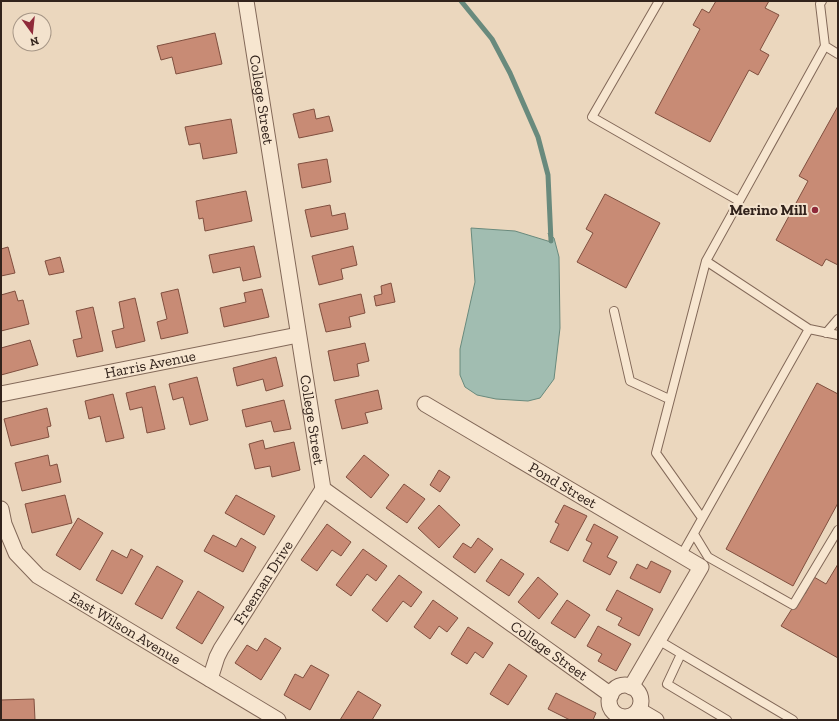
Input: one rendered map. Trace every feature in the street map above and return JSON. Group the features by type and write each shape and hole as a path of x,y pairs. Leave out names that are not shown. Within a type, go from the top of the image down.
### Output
{"street":[{"name":"College Street","path":"246,1 322,489 611,695"},
{"name":"Harris Avenue","path":"1,394 298,335"},
{"name":"Pond Street","path":"425,404 681,556 704,562"},
{"name":"Freeman Drive","path":"210,679 215,661 221,649 322,489"},
{"name":"East Wilson Avenue","path":"1,509 4,524 16,553 38,576 278,720"},
{"path":"631,686 704,562"},
{"path":"622,685 631,686 639,692 641,698 639,710 628,716 615,717 610,704 611,695 616,688 622,685"},
{"path":"639,710 656,720"}],"lane":[{"path":"659,1 592,117 739,201"},
{"path":"702,518 656,453 706,261 825,46 820,4 822,1"},
{"path":"825,46 838,54"},
{"path":"706,261 808,329 838,335"},
{"path":"614,312 630,381 670,399"},
{"path":"826,333 838,319"},
{"path":"681,556 808,329"},
{"path":"694,534 704,562 793,605 838,530"},
{"path":"658,640 793,720"},
{"path":"681,654 667,684 727,720"}],"shaded area":[{"path":"471,228 515,231 551,242 548,233 554,238 559,257 560,328 554,379 540,398 528,401 496,399 477,395 465,387 460,375 460,349 475,282"}],"building":[{"path":"716,1 769,1 765,8 779,15 760,50 769,55 758,75 749,70 710,142 655,113 700,29 693,25 702,9 709,13"},
{"path":"215,33 222,64 176,74 172,57 161,60 157,46"},
{"name":"Merino Mill","path":"838,106 838,265 826,259 822,266 776,240 808,181 799,176"},
{"path":"314,109 316,119 329,116 333,131 299,138 293,114"},
{"path":"231,119 237,153 203,159 200,143 189,145 185,127"},
{"path":"327,159 331,182 302,188 298,164"},
{"path":"246,191 252,221 205,231 203,218 199,219 196,201"},
{"path":"605,194 660,223 626,288 577,262 593,233 586,229"},
{"path":"330,205 332,216 345,213 348,229 311,237 305,210"},
{"path":"254,246 261,277 243,281 240,267 213,273 209,255"},
{"path":"353,246 357,265 341,269 343,279 319,285 312,256"},
{"path":"8,247 15,273 1,276 1,249"},
{"path":"60,257 64,272 49,275 45,261"},
{"path":"391,283 395,302 376,306 374,296 382,294 381,286"},
{"path":"178,289 188,333 161,339 157,322 167,319 161,293"},
{"path":"262,289 269,317 224,327 220,308 246,302 244,293"},
{"path":"15,291 18,301 23,300 29,324 1,331 1,295"},
{"path":"361,294 365,313 349,317 351,327 326,332 319,304"},
{"path":"135,298 145,341 116,348 112,331 124,328 119,302"},
{"path":"93,307 103,351 77,357 73,340 82,338 76,311"},
{"path":"30,340 38,365 1,375 1,348"},
{"path":"365,343 369,361 357,364 359,376 334,381 328,351"},
{"path":"276,357 283,386 266,391 263,379 237,386 233,368"},
{"path":"197,377 208,420 190,425 183,397 173,400 169,384"},
{"path":"817,383 838,394 838,503 793,586 726,549"},
{"path":"155,386 165,429 147,433 142,407 130,410 126,393"},
{"path":"378,390 382,409 365,413 368,423 342,429 335,400"},
{"path":"113,394 124,438 106,442 100,416 89,419 85,401"},
{"path":"284,400 291,429 274,432 271,421 246,427 242,410"},
{"path":"47,408 51,426 47,427 49,437 11,446 4,419"},
{"path":"263,440 265,449 294,442 300,470 272,477 270,466 255,469 249,444"},
{"path":"48,455 50,466 57,464 61,482 22,491 15,463"},
{"path":"364,455 389,475 371,498 346,477"},
{"path":"439,470 450,477 440,492 430,485"},
{"path":"404,484 425,499 407,523 386,508"},
{"path":"65,495 72,523 32,533 25,504"},
{"path":"236,495 275,516 264,535 225,513"},
{"path":"439,505 460,525 439,548 418,528"},
{"path":"564,505 587,516 568,551 550,542 559,524 555,522"},
{"path":"78,518 103,533 80,570 56,555"},
{"path":"327,524 351,542 341,556 332,550 317,571 301,560"},
{"path":"594,524 618,537 607,557 617,562 610,575 583,561 592,543 586,540"},
{"path":"213,535 236,547 241,538 256,547 243,572 204,551"},
{"path":"478,538 493,549 475,573 453,557 463,543 471,548"},
{"path":"131,549 143,556 122,594 96,580 112,550 127,558"},
{"path":"363,549 387,566 376,581 367,574 351,596 336,585"},
{"path":"501,559 524,574 509,596 486,581"},
{"path":"651,561 671,571 660,593 630,578 637,564 647,569"},
{"path":"838,564 838,658 781,626 802,593 805,594 814,577 826,584"},
{"path":"157,566 183,581 162,619 135,604"},
{"path":"399,575 422,592 411,607 403,601 387,622 372,610"},
{"path":"538,577 558,594 539,619 518,602"},
{"path":"617,590 653,609 639,636 618,625 622,618 606,610"},
{"path":"198,591 224,607 202,644 176,628"},
{"path":"433,600 458,618 447,632 439,626 430,639 414,627"},
{"path":"567,600 590,615 575,638 551,623"},
{"path":"598,626 631,644 616,671 598,661 602,654 587,646"},
{"path":"468,627 493,643 483,658 475,652 467,664 451,654"},
{"path":"265,638 281,648 261,680 235,663 247,645 257,651"},
{"path":"509,664 527,676 508,705 490,694"},
{"path":"311,665 329,675 310,710 284,695 295,674 303,678"},
{"path":"358,691 381,705 372,720 340,720"},
{"path":"556,693 596,713 593,720 570,720 548,709"},
{"path":"34,699 35,720 1,720 1,700"}],"waterway":[{"path":"461,1 492,39 510,73 538,137 548,175 551,241"}],"place":[{"name":"Merino Mill","path":"815,210"}]}
